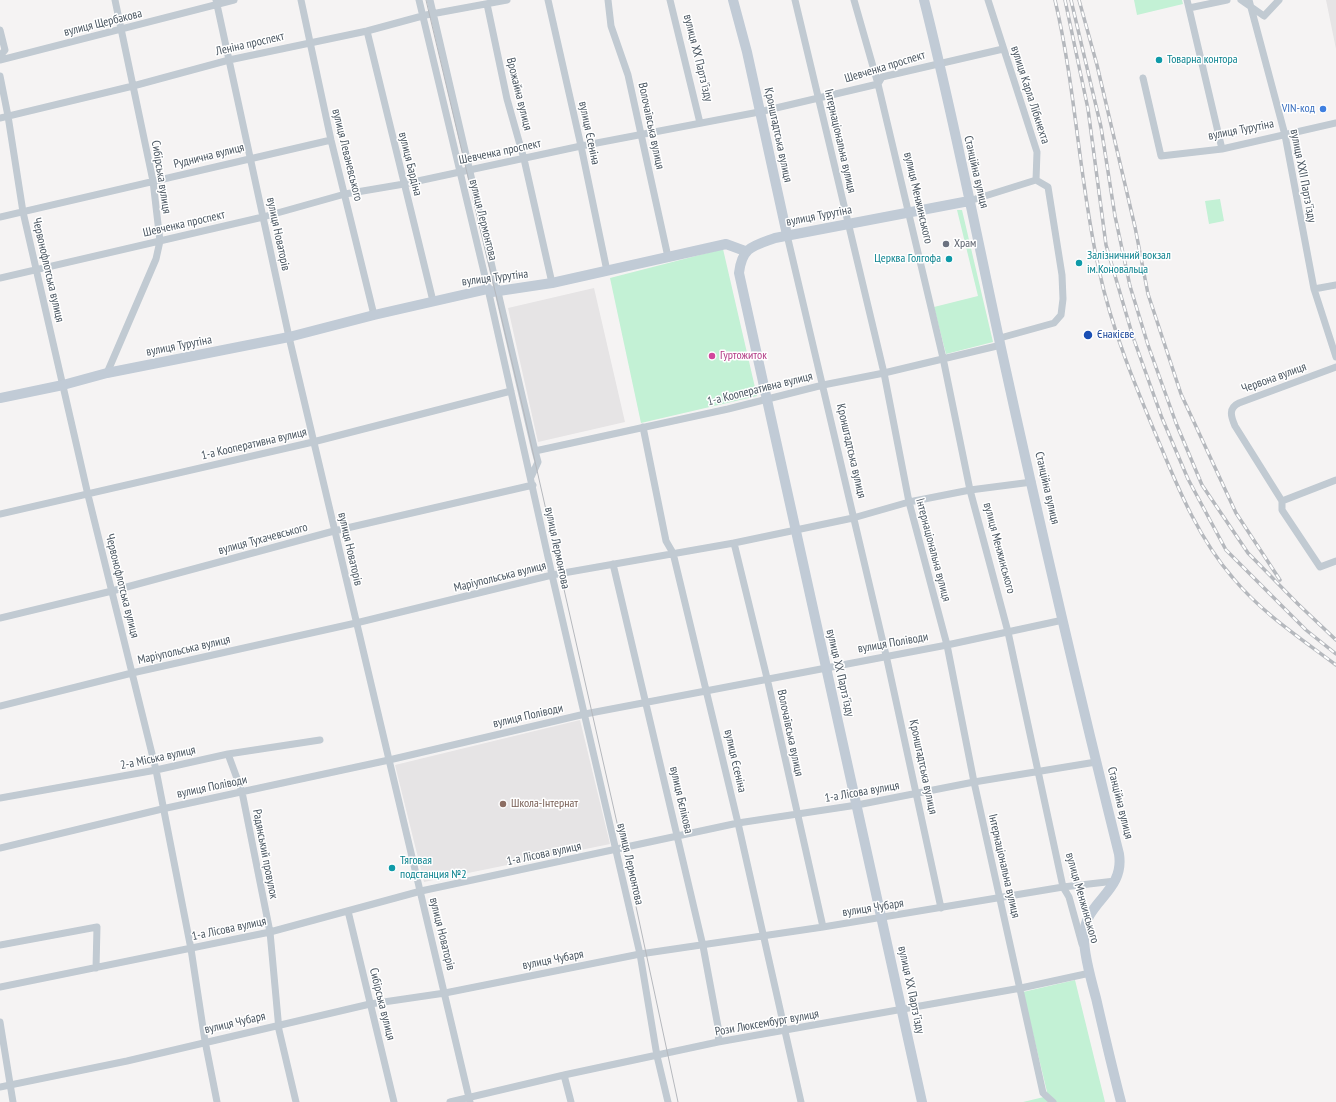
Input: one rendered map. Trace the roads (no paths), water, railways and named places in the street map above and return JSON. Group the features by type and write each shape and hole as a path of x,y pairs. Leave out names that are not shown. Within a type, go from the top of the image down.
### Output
{"street":[{"name":"Сибірська вулиця","path":"107,373 156,259 160,241 153,181 116,0"},
{"name":"вулиця Щербакова","path":"0,60 121,30 217,2 234,0"},
{"name":"вулиця Леваневського","path":"301,0 331,140 374,315"},
{"name":"вулиця Лермонтова","path":"419,0 460,172 493,290 535,451"},
{"name":"вулиця Лермонтова","path":"430,0 469,171 493,290 511,391 640,954 657,1056 668,1102"},
{"name":"Леніна проспект","path":"0,118 134,86 229,60 507,0"},
{"name":"вулиця Єсеніна","path":"548,0 607,271"},
{"name":"Волочаївська вулиця","path":"608,0 611,26 628,75 668,257"},
{"name":"вулиця XX Партз'їзду","path":"670,0 700,123"},
{"name":"Кронштадтська вулиця","path":"733,0 886,655 941,908"},
{"name":"Інтернаціональна вулиця","path":"795,0 884,373 909,502 947,645 974,782 1044,1093 1054,1102"},
{"name":"вулиця Менжинського","path":"854,0 878,84 943,358 970,490 1008,632 1063,888 1069,896 1090,973 1120,1102"},
{"name":"Станційна вулиця","path":"924,0 940,62 969,201 1063,620 1121,863 1119,874 1115,881 1094,908 1087,921 1084,935 1090,973"},
{"name":"вулиця Карла Лібкнехта","path":"988,0 1037,152 1036,180"},
{"path":"1187,0 1222,148"},
{"path":"1189,8 1227,0"},
{"path":"1241,0 1250,4 1264,16 1279,0"},
{"name":"вулиця Новаторів","path":"217,2 313,442 445,993 469,1100"},
{"name":"Врожайна вулиця","path":"488,4 507,98 524,159 552,283"},
{"name":"вулиця XXII Партз'їзду","path":"1250,4 1285,135 1314,289 1336,357"},
{"path":"0,30 5,50 0,56"},
{"name":"вулиця Бардіна","path":"367,31 433,301"},
{"name":"Шевченка проспект","path":"0,278 263,217 345,194 404,184 581,146 760,112 878,84 882,77 940,62 1003,49"},
{"name":"Червонофлотська вулиця","path":"0,76 8,116 23,212 88,495 156,770 162,809 191,949 205,1041 217,1102"},
{"name":"вулиця Турутіна","path":"1143,78 1160,156 1222,148 1336,123"},
{"name":"Руднична вулиця","path":"0,217 250,157 331,140"},
{"path":"969,201 1036,180 1048,187 1062,275 1063,300 1061,315 1054,323 1000,341"},
{"name":"вулиця Турутіна","path":"0,398 62,385 107,373 289,337 433,301 493,290 552,283 726,244 745,251 754,246 787,236 969,201"},
{"name":"вулиця XX Партз'їзду","path":"745,251 740,260 739,272 765,399 857,805 922,1102"},
{"path":"1314,289 1336,285"},
{"name":"1-а Кооперативна вулиця","path":"535,451 823,385 884,373 943,358 1000,341"},
{"name":"Червона вулиця","path":"1336,367 1234,405 1231,410 1231,417 1235,426 1282,501 1282,510 1320,567 1336,561"},
{"name":"1-а Кооперативна вулиця","path":"0,514 88,495 313,442 511,391"},
{"name":"вулиця Єсеніна","path":"644,427 666,541 673,553 707,690 801,1102"},
{"path":"531,477 538,462 535,451"},
{"path":"1282,501 1336,480"},
{"name":"Маріупольська вулиця","path":"0,706 132,673 356,623 552,575 794,531 853,518 909,502 970,490 1032,482"},
{"name":"вулиця Тухачевського","path":"0,618 112,591 334,531 532,485"},
{"name":"Волочаївська вулиця","path":"734,543 767,678 823,927"},
{"name":"вулиця Бєлікова","path":"613,564 703,946 719,1032 718,1042"},
{"name":"вулиця Поліводи","path":"0,848 162,809 389,760 585,714 886,655 947,645 1063,620"},
{"name":"2-а Міська вулиця","path":"0,798 156,770 228,754 320,740"},
{"name":"Радянський провулок","path":"228,754 242,792 270,932 279,1030 296,1102"},
{"name":"1-а Лісова вулиця","path":"0,987 270,932 420,891 738,823 857,805 974,782 1096,762"},
{"name":"вулиця Чубаря","path":"0,1087 127,1060 370,1004 445,993 640,954 703,946 1115,881"},
{"name":"Сибірська вулиця","path":"348,911 394,1102"},
{"path":"0,945 97,927 96,968"},
{"name":"Рози Люксембург вулиця","path":"450,1102 469,1100 564,1075 718,1042 902,1010 1020,988 1090,973"},
{"path":"0,1022 13,1102"},
{"path":"564,1075 571,1102"}],"tram line":[{"path":"426,0 524,413 637,911 678,1102"}],"railway":[{"path":"1055,0 1068,67 1092,236 1104,293 1126,360 1168,464 1183,499 1210,548 1233,578 1244,591 1269,614 1336,665"},
{"path":"1065,0 1088,109 1106,245 1133,337 1162,418 1188,479 1226,550 1306,630 1336,654"},
{"path":"1071,0 1101,127 1115,216 1130,286 1148,345 1176,423 1202,485 1248,553 1336,640"},
{"path":"1079,0 1097,65 1135,227 1148,294 1181,394 1236,513 1280,580"}],"place":[{"name":"Товарна контора","path":"1159,60"},
{"name":"VIN-код","path":"1323,109"},
{"name":"Храм","path":"946,244"},
{"name":"Церква Голгофа","path":"949,259"},
{"name":"Залізничний вокзал ім.Коновальца","path":"1079,263"},
{"name":"Єнакієве","path":"1088,335"},
{"name":"Гуртожиток","path":"712,356"},
{"name":"Школа-Інтернат","path":"503,804"},
{"name":"Тяговая подстанция №2","path":"392,868"}]}
